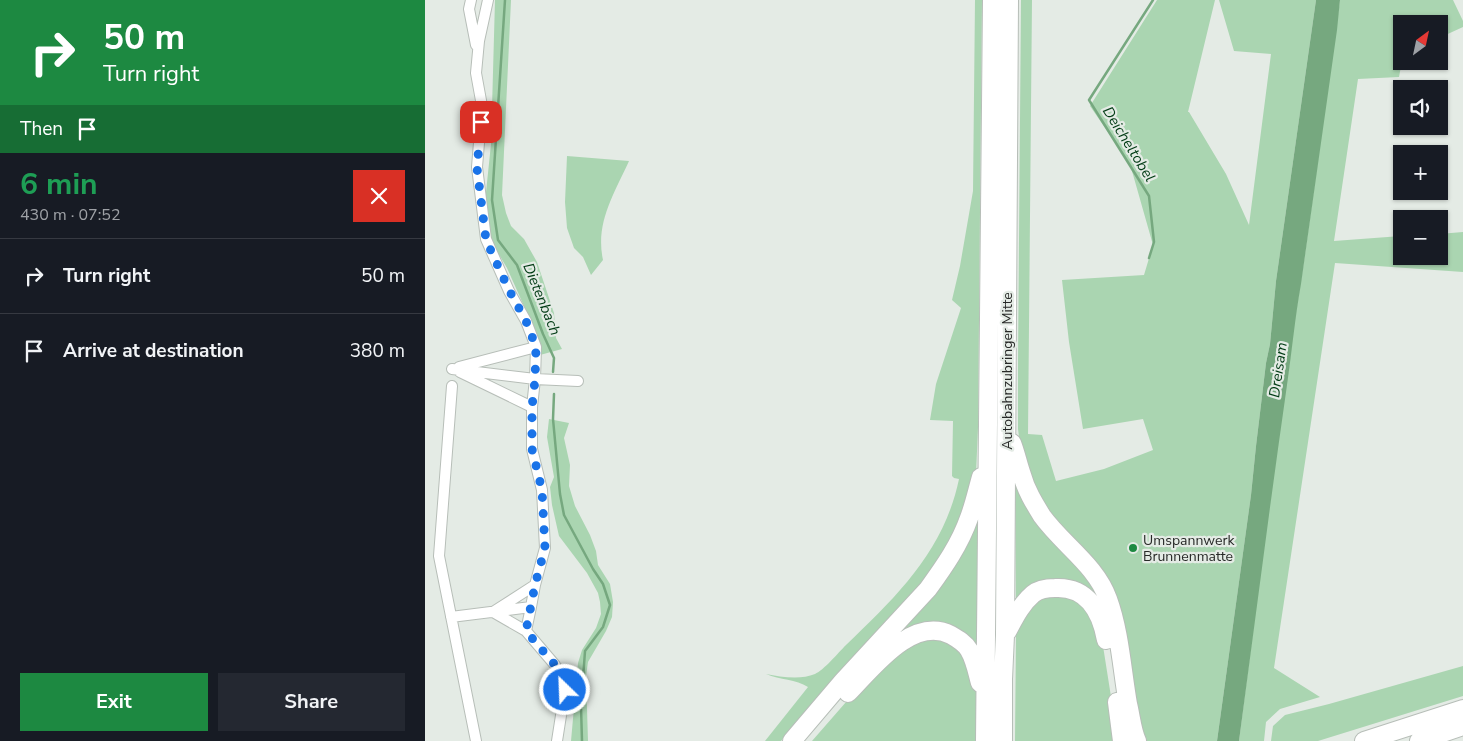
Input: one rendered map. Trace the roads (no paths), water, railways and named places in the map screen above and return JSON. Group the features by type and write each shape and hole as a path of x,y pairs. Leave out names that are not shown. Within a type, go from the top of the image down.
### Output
{"highway":[{"name":"Autobahnzubringer Mitte","path":"985,741 992,0"},
{"name":"Autobahnzubringer Mitte","path":"1003,741 1009,0"},
{"path":"1007,432 1017,455 1021,475 1033,501 1054,531 1085,563 1098,580 1107,598 1117,635 1131,718 1137,741"},
{"path":"791,741 928,589 947,563 969,520 988,452"},
{"path":"1005,635 1020,608 1039,590 1065,588 1075,591 1091,602 1101,618 1106,637 1122,741"},
{"path":"806,741 843,698 890,651 921,632 933,630 945,632 963,643 974,662 985,700"},
{"path":"1364,741 1463,709"},
{"path":"1419,741 1463,726"}],"street":[{"path":"471,0 469,9 478,54"},
{"path":"488,0 479,40 476,73 482,106 477,168 486,240 509,290 526,321 536,347 532,407 532,449 542,490 545,548 526,631"},
{"path":"452,369 536,347"},
{"path":"452,369 535,380 577,381"},
{"path":"452,369 532,407"},
{"path":"452,386 439,556 476,741"},
{"path":"493,612 535,585"},
{"path":"451,617 531,607"},
{"path":"493,612 526,631 555,665 565,690 557,741"}],"water":[{"name":"Dreisam","path":"1316,0 1340,0 1337,30 1297,309 1239,741 1217,741 1251,495 1276,281"}],"waterway":[{"name":"Dietenbach","path":"505,0 492,200 498,240 517,265 554,358 553,372"},
{"name":"Deicheltobel","path":"1149,258 1154,242 1149,196 1089,100 1153,0"},
{"name":"Dietenbach","path":"554,394 553,419 560,494 564,515 603,584 610,605 603,627 585,651 581,707 582,741"}],"place":[{"name":"Umspannwerk Brunnenmatte","path":"1133,548"}]}
